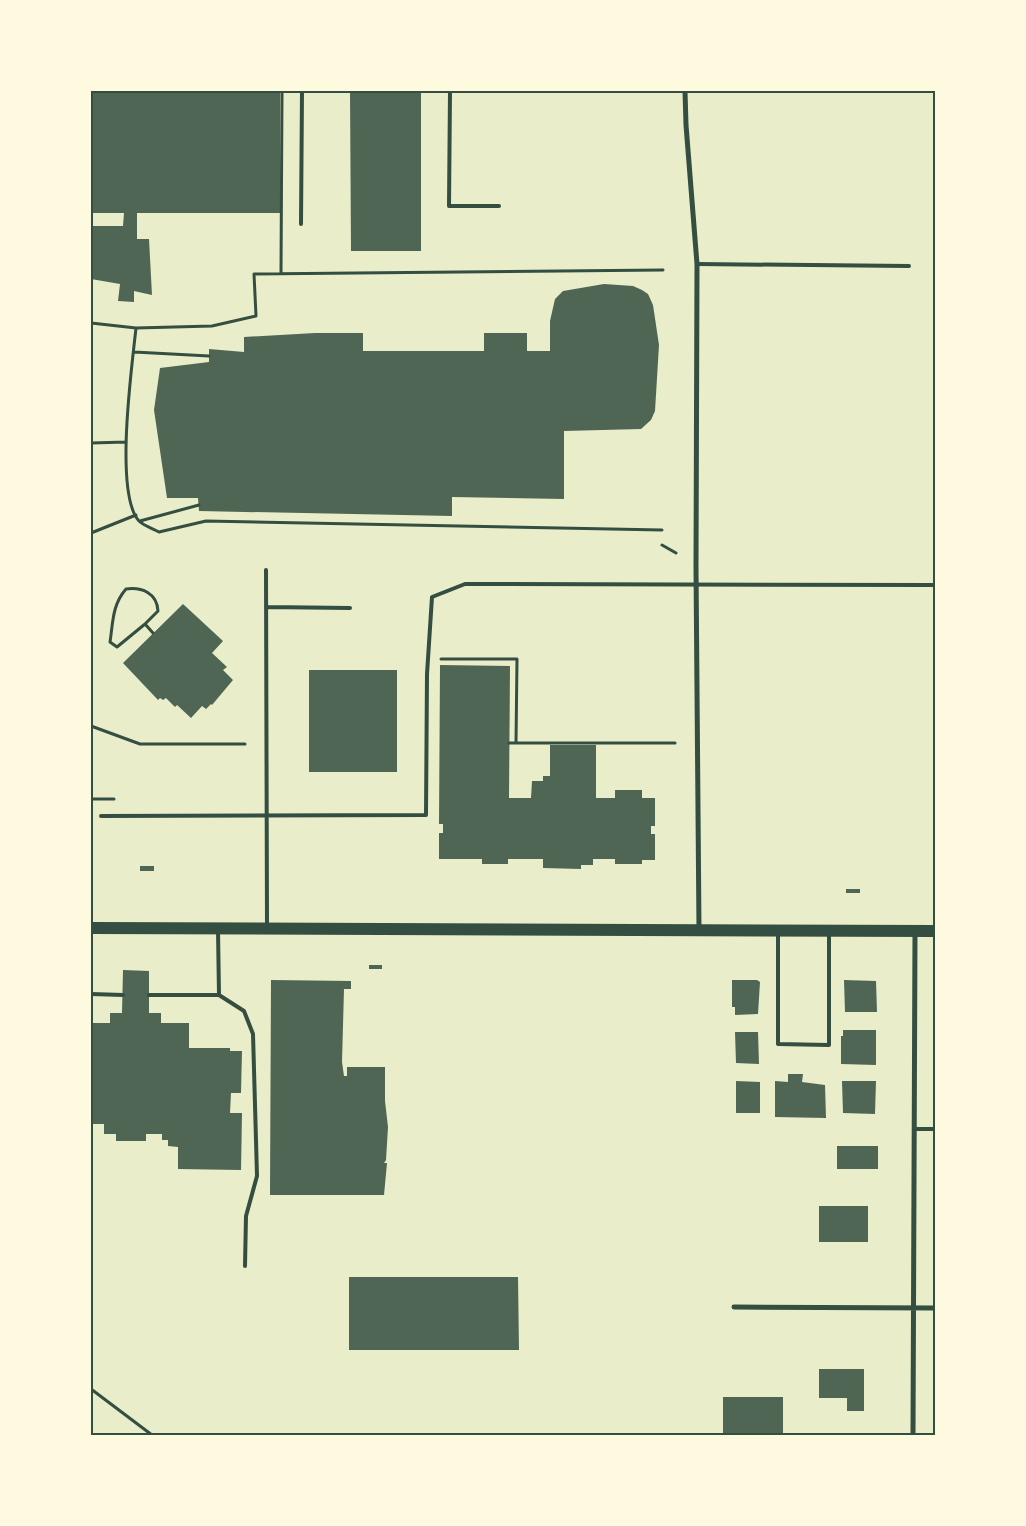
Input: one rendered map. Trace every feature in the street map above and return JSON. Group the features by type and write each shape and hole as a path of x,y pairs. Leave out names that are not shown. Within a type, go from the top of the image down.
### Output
{"main road":[{"path":"91,928 935,931"}],"street":[{"path":"685,91 697,264 696,585 699,930"},
{"path":"913,1435 915,931"},
{"path":"734,1307 935,1308"}],"lane":[{"path":"301,224 302,91"},
{"path":"450,91 449,206 499,206"},
{"path":"697,264 909,266"},
{"path":"266,570 267,930"},
{"path":"101,816 267,817 426,815 432,596 465,584 935,585"},
{"path":"266,607 350,608"},
{"path":"218,929 219,995"},
{"path":"778,931 778,1044 829,1045 830,931"},
{"path":"91,994 123,995"},
{"path":"149,995 219,995 244,1011 254,1034 257,1176 246,1216 245,1266"},
{"path":"914,1129 935,1129"}],"path":[{"path":"281,273 282,91"},
{"path":"91,322 136,328 212,326 256,316 254,274 663,270"},
{"path":"136,328 126,442 130,500 140,521 159,532 206,521 662,530"},
{"path":"134,352 209,356"},
{"path":"91,443 126,442"},
{"path":"140,521 198,505"},
{"path":"91,533 136,515"},
{"path":"662,545 676,553"},
{"path":"136,588 151,594 157,604 158,611 145,624 117,647 110,642 112,618 120,597 126,590 136,588"},
{"path":"145,624 153,633"},
{"path":"429,659 517,659 516,743"},
{"path":"91,726 140,744 245,744"},
{"path":"509,743 675,743"},
{"path":"91,1389 152,1435"}],"building":[{"path":"91,91 280,91 280,213 137,213 137,239 149,239 152,295 134,291 134,302 118,301 120,284 91,279 91,226 123,226 124,213 91,213"},
{"path":"350,91 421,91 421,251 351,251"},
{"path":"604,284 633,286 648,294 653,305 659,345 655,411 651,420 641,429 564,431 564,499 452,497 452,516 199,511 198,498 167,498 154,410 160,368 209,362 209,349 244,352 244,337 315,333 363,333 363,351 484,351 484,333 527,333 527,351 550,351 550,321 555,299 563,291"},
{"path":"183,604 223,641 212,653 227,667 223,670 233,680 212,705 206,709 202,706 191,718 166,698 158,700 123,663"},
{"path":"440,665 510,666 509,798 531,798 532,781 543,781 543,776 550,776 550,745 596,745 596,798 615,798 615,790 642,790 642,798 655,798 655,826 651,826 651,834 655,834 655,860 642,860 642,864 615,864 615,859 593,859 593,865 581,865 581,869 543,868 543,859 508,859 508,864 482,864 482,859 439,859 439,833 443,833 443,824 439,824"},
{"path":"309,670 397,670 397,772 309,772"},
{"path":"140,866 154,866 154,871 140,871"},
{"path":"846,889 860,889 860,893 846,893"},
{"path":"369,965 382,965 382,969 369,969"},
{"path":"123,970 149,971 149,1013 161,1013 161,1023 189,1023 189,1048 230,1048 230,1051 242,1051 241,1093 231,1093 230,1113 242,1113 241,1170 178,1169 178,1147 168,1146 168,1140 162,1140 162,1134 146,1134 146,1141 116,1141 116,1134 104,1134 104,1124 91,1124 91,1023 110,1023 110,1013 122,1013"},
{"path":"271,980 351,981 351,989 344,989 342,1062 344,1076 347,1076 347,1067 385,1067 385,1101 388,1127 386,1160 384,1163 387,1163 384,1195 270,1195"},
{"path":"732,980 757,980 760,982 758,1014 735,1015 735,1007 732,1007"},
{"path":"844,980 876,981 877,1012 845,1012"},
{"path":"843,1030 876,1030 876,1065 841,1064 841,1036 843,1036"},
{"path":"735,1032 758,1032 759,1064 736,1063"},
{"path":"788,1074 803,1074 802,1082 825,1085 826,1118 775,1117 775,1081 788,1082"},
{"path":"736,1081 760,1082 760,1113 736,1113"},
{"path":"842,1081 876,1081 875,1114 843,1113"},
{"path":"837,1146 878,1146 878,1169 837,1169"},
{"path":"819,1206 868,1206 868,1242 819,1242"},
{"path":"349,1277 518,1277 519,1350 349,1350"},
{"path":"819,1369 864,1369 864,1411 847,1411 847,1398 819,1398"},
{"path":"723,1397 783,1397 783,1435 723,1435"}]}
